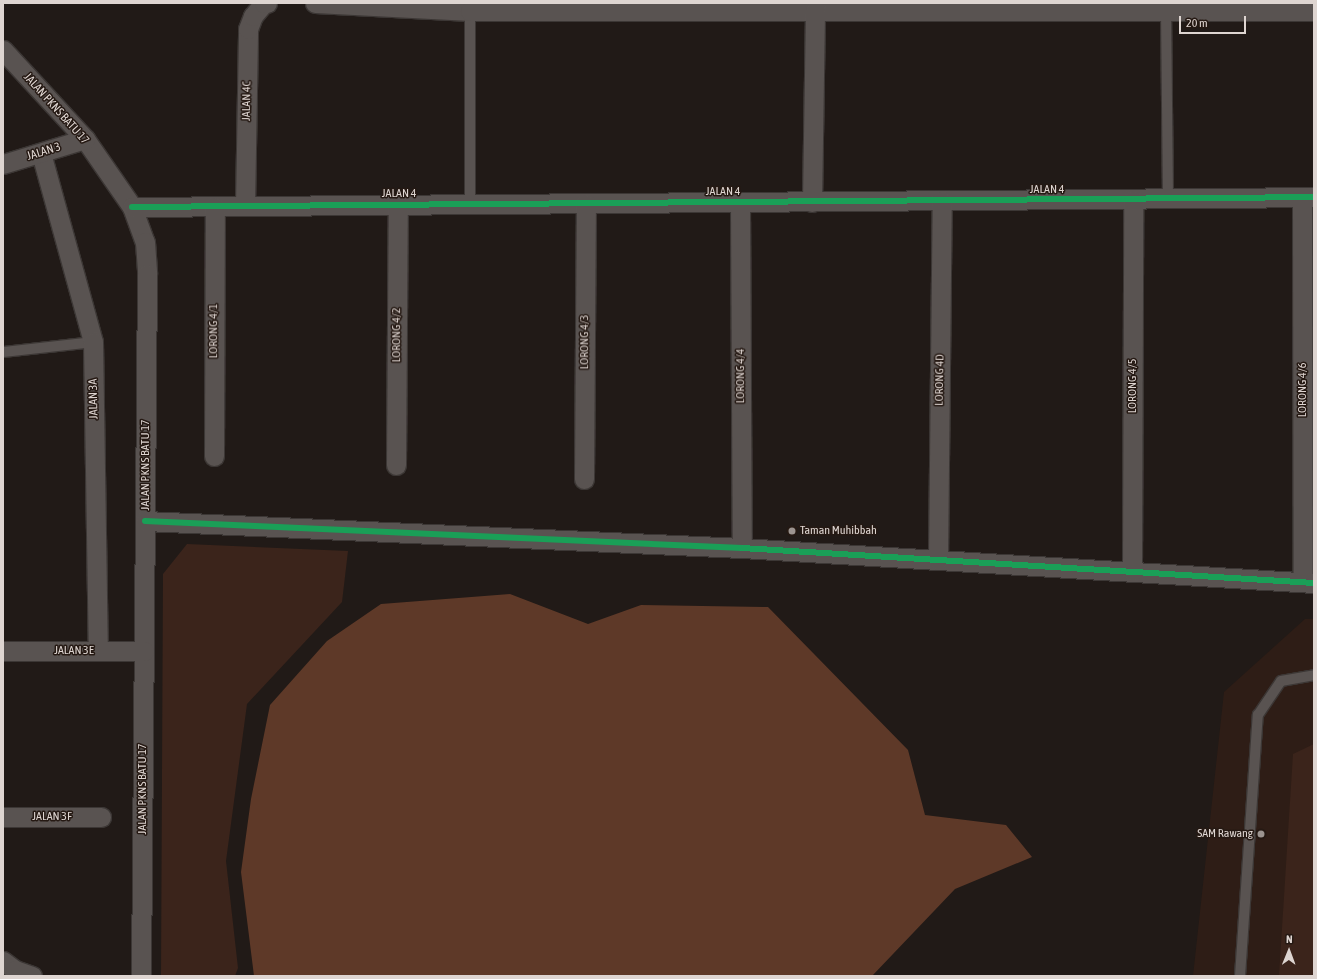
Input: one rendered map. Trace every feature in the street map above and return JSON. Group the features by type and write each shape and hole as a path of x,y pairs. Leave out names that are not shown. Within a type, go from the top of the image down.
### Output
{"street":[{"name":"JALAN 4C","path":"245,206 248,29 253,16 267,3"},
{"path":"315,3 470,7 650,7 815,10 923,7 1166,7 1314,11"},
{"path":"812,202 815,10"},
{"name":"JALAN PKNS BATU 17","path":"3,50 85,139 132,207 145,242 147,274 141,976"},
{"name":"JALAN 3","path":"3,164 85,139"},
{"name":"JALAN 3A","path":"41,152 92,342 98,651"},
{"name":"JALAN 4","path":"132,207 1308,198"},
{"name":"LORONG 4/6","path":"1308,198 1309,582"},
{"name":"LORONG 4/5","path":"1132,571 1133,200"},
{"name":"LORONG 4D","path":"938,560 942,201"},
{"name":"LORONG 4/4","path":"740,203 742,548"},
{"name":"LORONG 4/3","path":"584,479 586,204"},
{"name":"LORONG 4/2","path":"396,465 398,205"},
{"name":"LORONG 4/1","path":"214,456 215,207"},
{"path":"145,521 742,548 1309,582"},
{"name":"JALAN 3E","path":"3,651 144,651"},
{"name":"JALAN 3F","path":"3,817 101,817"},
{"path":"3,961 15,970 32,976"}],"lane":[{"path":"470,7 470,205"},
{"path":"1166,7 1168,200"},
{"path":"3,352 92,342"},
{"path":"1240,976 1258,714 1281,680 1314,675"}],"shaded area":[{"path":"187,544 348,551 342,602 247,704 226,861 238,968 235,976 161,976 163,574"},
{"path":"510,594 588,624 641,605 768,607 908,750 925,815 1006,825 1032,857 955,889 872,976 254,976 241,872 251,799 270,705 327,641 381,604"},
{"name":"SAM Rawang","path":"1305,619 1314,619 1314,976 1193,976 1224,692"},
{"path":"1314,744 1314,976 1279,976 1293,754"}],"cycle path":[{"path":"132,207 1314,197"},
{"path":"145,521 742,548 1314,583"}],"place":[{"name":"Taman Muhibbah","path":"792,531"},
{"name":"SAM Rawang","path":"1261,834"}]}
